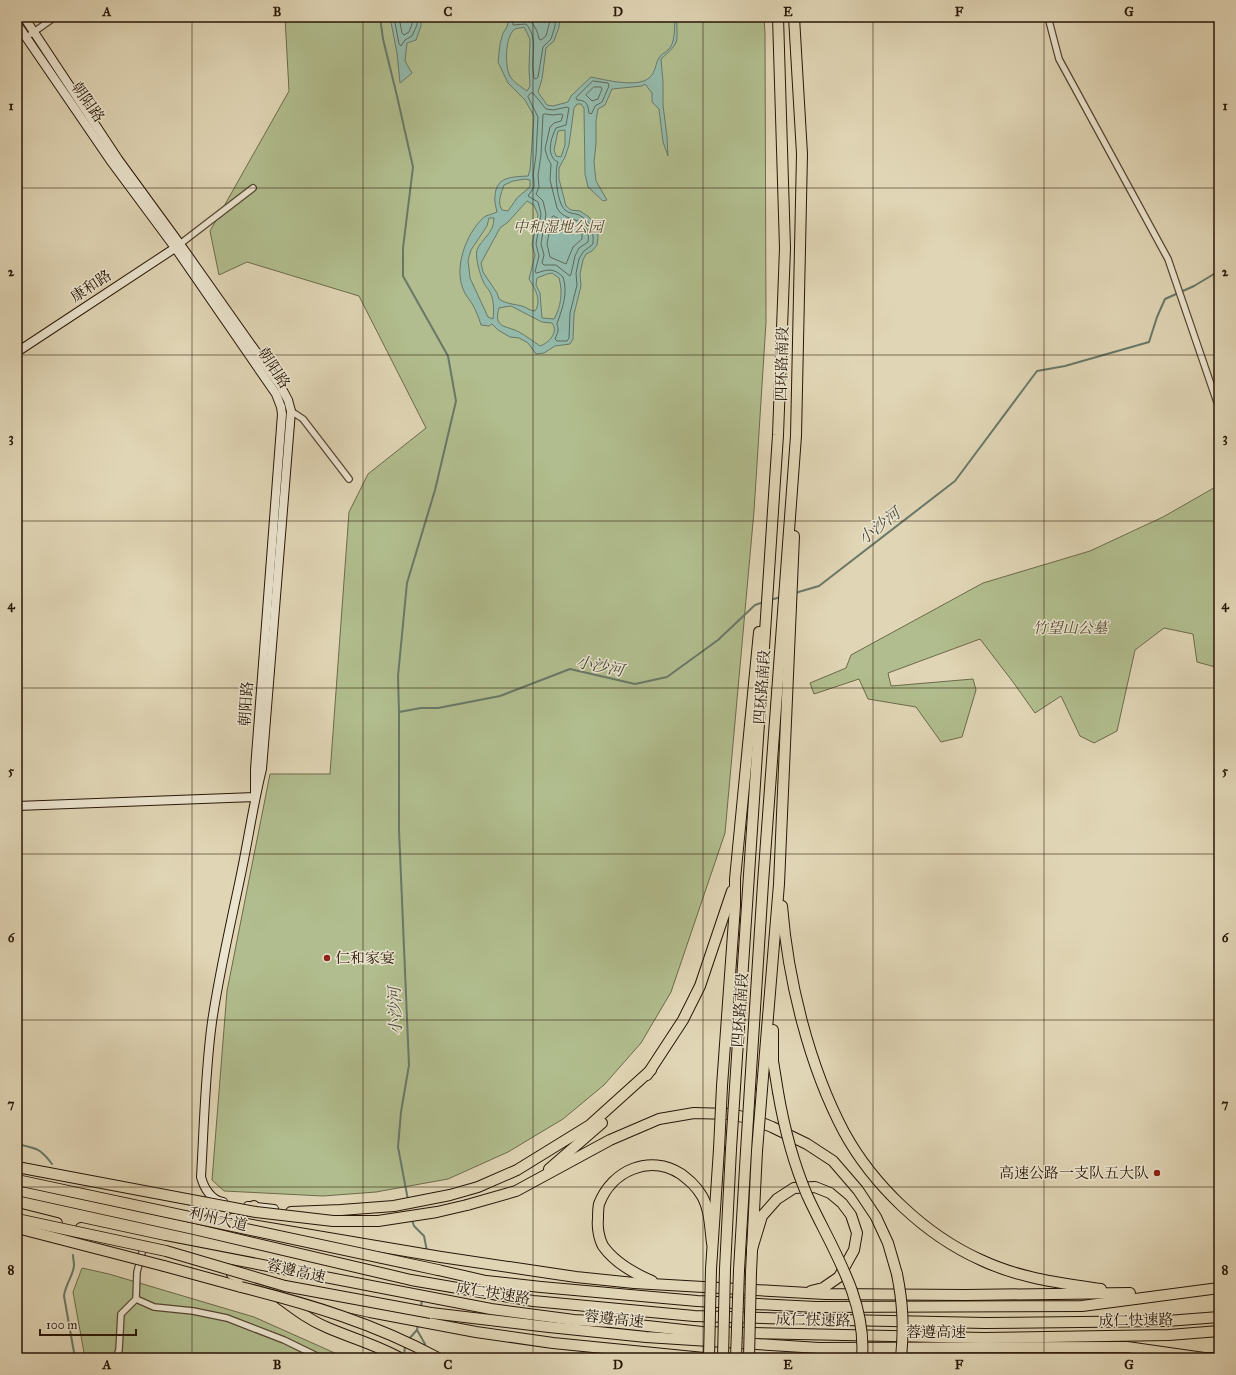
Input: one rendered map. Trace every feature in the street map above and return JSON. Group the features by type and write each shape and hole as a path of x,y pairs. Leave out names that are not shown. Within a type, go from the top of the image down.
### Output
{"highway":[{"name":"四环路南段","path":"723,1358 725,1269 731,1149 747,902 762,630 778,435 785,248 778,17"},
{"name":"四环路南段","path":"736,1358 739,1270 761,902 785,565 796,436 802,154 794,17"},
{"path":"796,436 794,558 790,615 779,884 780,903 792,982 813,1056 831,1104 845,1133 866,1164 889,1193 918,1220 943,1240 980,1260 1010,1272 1044,1281 1154,1296"},
{"path":"709,1358 712,1243 719,1148 732,903 762,630"},
{"path":"532,1183 590,1134 630,1096 651,1070 683,1020 700,986 732,903"},
{"path":"749,1358 751,1272 757,1151 780,903"},
{"path":"773,969 773,1061 782,1118 796,1166 807,1195 840,1260 852,1290 861,1327 862,1358"},
{"path":"291,1212 394,1206 450,1195 478,1187 517,1170 590,1125 651,1070"},
{"path":"17,1167 256,1212 333,1221 378,1221 437,1212 516,1191 610,1140 659,1119 694,1113 730,1114 752,1119 807,1144 833,1161 858,1190 876,1217 888,1243 897,1274 903,1308 904,1332 901,1358"},
{"path":"661,1284 636,1275 615,1260 602,1244 597,1226 599,1205 608,1187 618,1177 634,1168 650,1165 663,1166 674,1170 693,1183 703,1197 708,1215 712,1243"},
{"name":"蓉遵高速","path":"17,1180 486,1281 541,1287 697,1301 816,1307 1082,1306 1219,1288"},
{"path":"752,1249 762,1216 777,1199 794,1188 815,1187 830,1193 842,1203 852,1215 857,1233 854,1250 839,1277 823,1288 804,1293"},
{"name":"利州大道","path":"17,1190 194,1229 411,1280"},
{"path":"194,1229 229,1221 254,1206"},
{"path":"17,1213 164,1246 271,1290 405,1319 429,1318 476,1332 553,1343 704,1358"},
{"name":"蓉遵高速","path":"17,1219 166,1252 285,1286 429,1318 549,1327 646,1337 819,1348 1127,1347 1204,1358 1219,1358"},
{"path":"229,1221 441,1257 576,1277 661,1284 825,1294 966,1295 1130,1293"},
{"path":"17,1228 203,1276 327,1311 412,1344 438,1358"},
{"name":"成仁快速路","path":"164,1246 434,1299 532,1315 702,1332 984,1338 1169,1335 1219,1331"},
{"name":"成仁快速路","path":"411,1280 534,1301 694,1316 985,1323 1167,1321 1219,1318"},
{"path":"271,1290 303,1315 327,1328 364,1341 398,1357"},
{"path":"655,1358 678,1356"},
{"path":"1199,1358 1204,1358"}],"main road":[{"name":"朝阳路","path":"24,17 276,394 282,407 255,797"},
{"name":"朝阳路","path":"17,24 110,160 177,246 281,387 288,400 291,411"},
{"name":"康和路","path":"17,352 177,246"},
{"path":"291,411 262,769 255,797 248,843 217,991 212,1024 201,1177 203,1186 214,1199 220,1202 291,1212"},
{"path":"17,806 220,797 255,797"}],"street":[{"path":"26,38 55,17"},
{"path":"1048,17 1060,59 1168,259 1219,408"},
{"path":"177,246 253,188"},
{"name":"朝阳路","path":"291,411 302,419 348,479"},
{"path":"116,1358 119,1350 121,1314 136,1299 137,1272 146,1241"},
{"path":"136,1299 154,1307 193,1311 227,1318 284,1340 321,1358"}],"green space":[{"name":"中和湿地公园","path":"285,17 764,17 765,33 766,322 754,511 725,833 671,992 641,1043 604,1085 563,1119 508,1152 448,1179 376,1192 323,1196 224,1191 212,1180 227,991 270,774 330,774 349,512 368,474 426,428 359,296 247,262 219,275 210,231 289,91"},
{"name":"竹望山公墓","path":"1219,485 1219,668 1197,662 1193,634 1164,628 1135,650 1117,731 1094,743 1080,736 1061,696 1035,713 980,639 888,673 891,686 973,679 976,690 962,737 941,742 916,707 868,699 859,679 814,694 810,683 846,668 851,655 983,583 1090,551 1163,517"},
{"path":"82,1268 109,1274 254,1317 346,1358 85,1358 73,1292"}],"water":[{"path":"390,17 421,17 421,26 416,40 407,43 405,61 412,73 400,83 397,53"},
{"path":"509,17 560,17 559,27 554,41 546,48 542,79 538,92 547,105 553,106 568,102 571,96 591,77 629,83 644,81 649,78 653,73 660,57 671,47 674,35 675,17 677,17 677,37 675,44 661,59 663,105 668,156 663,142 659,109 652,102 652,93 645,84 642,86 612,89 605,105 598,109 596,121 594,162 596,181 607,200 603,201 588,187 585,174 584,108 581,104 577,104 574,108 569,145 559,168 559,179 566,206 571,210 580,211 589,217 597,228 597,245 592,251 586,254 583,260 580,274 581,286 574,314 573,339 570,344 555,346 544,353 536,354 528,343 519,338 510,337 498,330 492,324 489,326 481,325 473,305 464,291 460,271 463,251 471,233 483,218 497,212 495,198 498,185 502,181 511,177 528,176 530,170 534,116 525,100 508,83 498,62 500,44 503,33 507,27","holes":["524,27 530,39 530,86 527,91 510,77 507,64 509,38 515,29","565,130 565,145 561,157 556,156 554,150 558,131","525,179 530,180 530,187 517,198 508,211 502,210 500,204 500,198 504,185 513,181","527,201 534,205 538,215 532,245 535,255 529,279 538,299 535,311 522,306 507,303 499,299 497,293 483,272 481,263 500,228 508,222","489,218 494,218 490,232 477,250 477,261 481,275 492,298 494,309 493,319 488,317 470,278 468,260 471,250 487,226","552,273 559,278 561,299 554,319 542,318 540,293 536,285 537,278","511,306 542,322 552,323 554,326 554,333 550,340 540,346 519,332 499,323 499,308"]}],"waterway":[{"path":"380,17 383,39 413,167 403,248 403,276 448,356 456,401 435,490 407,583 398,676 399,712"},
{"name":"小沙河","path":"795,593 819,586 955,481 1037,371 1065,366 1149,342 1157,317 1165,299 1194,286 1219,271"},
{"name":"小沙河","path":"770,600 781,597"},
{"name":"小沙河","path":"408,1200 398,1147 401,1112 409,1065 399,830 399,712 421,708 438,708 500,696 570,669 635,684 667,677 718,640 755,605 764,602"},
{"path":"17,1144 41,1152 52,1164"},
{"name":"小沙河","path":"412,1220 414,1226 424,1236 427,1251"},
{"path":"73,1255 74,1268 64,1296 75,1358"},
{"name":"小沙河","path":"421,1308 422,1298"},
{"name":"小沙河","path":"408,1340 417,1330 418,1324"},
{"name":"小沙河","path":"417,1330 425,1344 425,1347"},
{"name":"小沙河","path":"404,1357 405,1345"}],"place":[{"name":"仁和家宴","path":"327,958"},
{"name":"高速公路一支队五大队","path":"1157,1173"}]}
